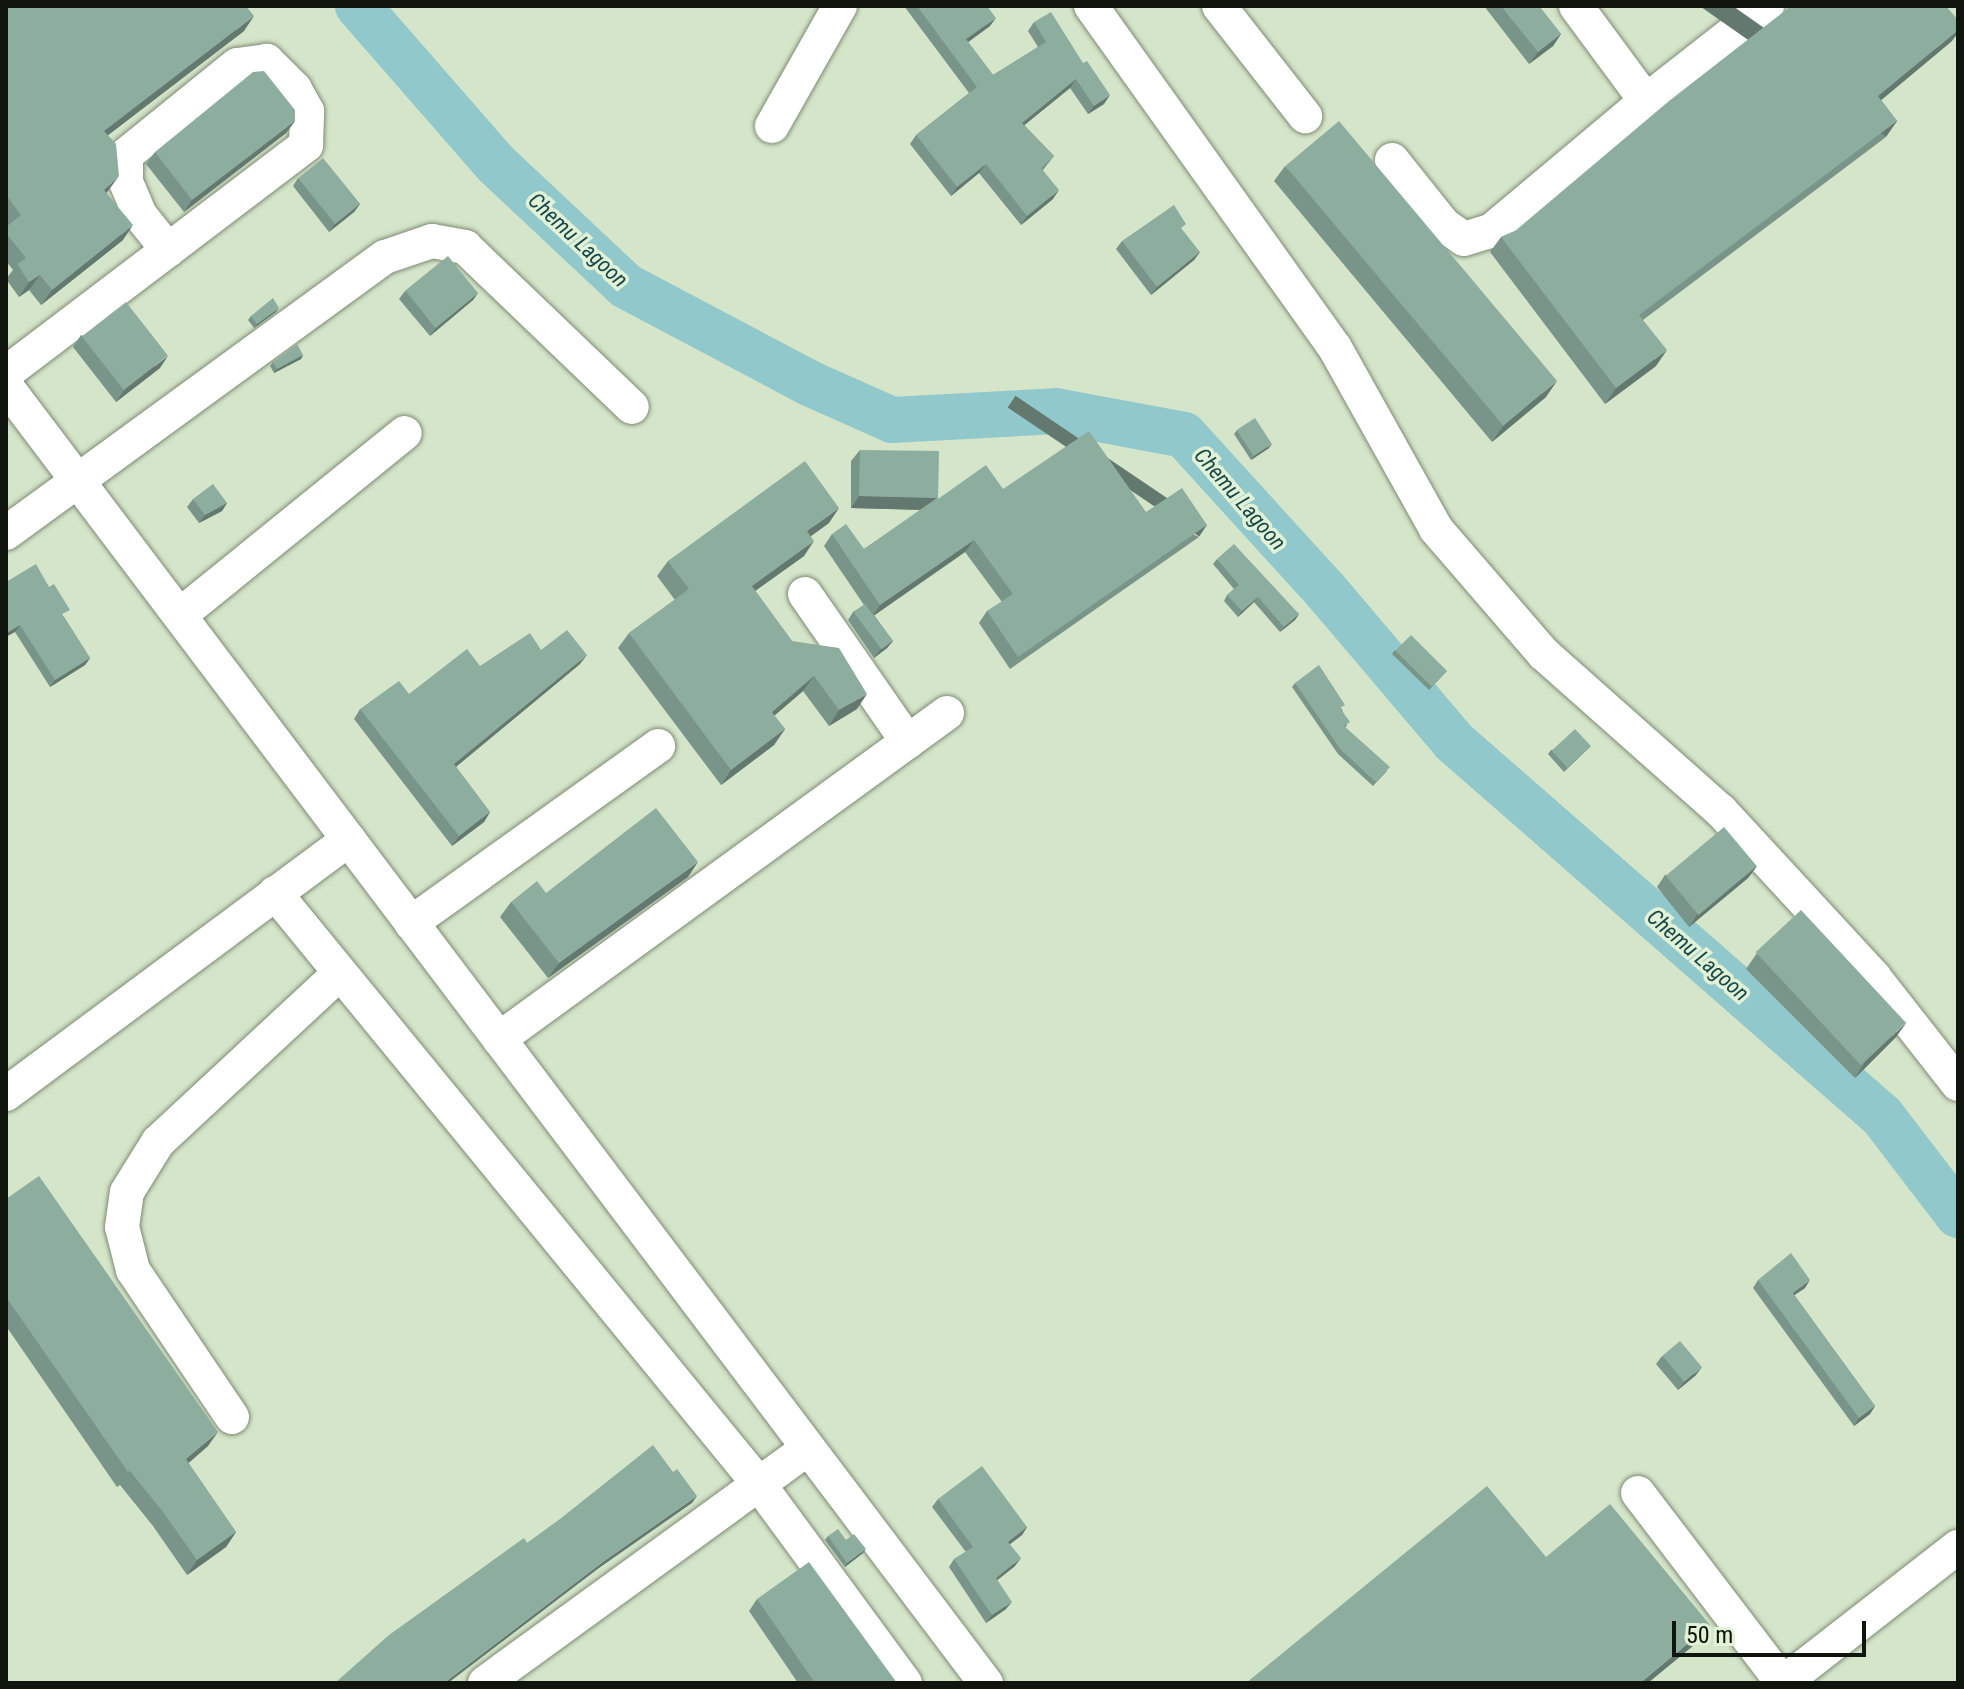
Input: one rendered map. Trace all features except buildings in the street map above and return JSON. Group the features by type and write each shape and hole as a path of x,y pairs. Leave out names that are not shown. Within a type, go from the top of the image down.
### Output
{"street":[{"path":"772,126 840,6"},
{"path":"1219,6 1305,116"},
{"path":"1576,6 1646,101"},
{"path":"1392,160 1444,225 1464,239 1491,231 1646,101 1767,6"},
{"path":"1099,9 1188,146 1276,260 1335,348 1436,529 1544,654 1721,811 1874,977 1958,1084"},
{"path":"6,373 168,250 306,145 307,111 295,89 267,61 237,65 126,155 126,182 140,215 168,250"},
{"path":"6,533 385,257 432,241 465,247 632,407"},
{"path":"6,386 986,1683"},
{"path":"180,615 405,433"},
{"path":"805,594 908,742"},
{"path":"499,1039 947,713"},
{"path":"411,923 658,746"},
{"path":"6,1094 349,839"},
{"path":"275,893 758,1483 905,1683"},
{"path":"232,1417 133,1270 122,1227 127,1192 158,1142 340,973"},
{"path":"485,1683 808,1448"},
{"path":"1638,1493 1783,1683 1958,1547"}],"waterway":[{"name":"Chemu Lagoon","path":"358,6 496,164 626,286 809,383 892,420 1056,411 1184,435 1326,591 1453,741 1882,1116 1958,1215"}]}
